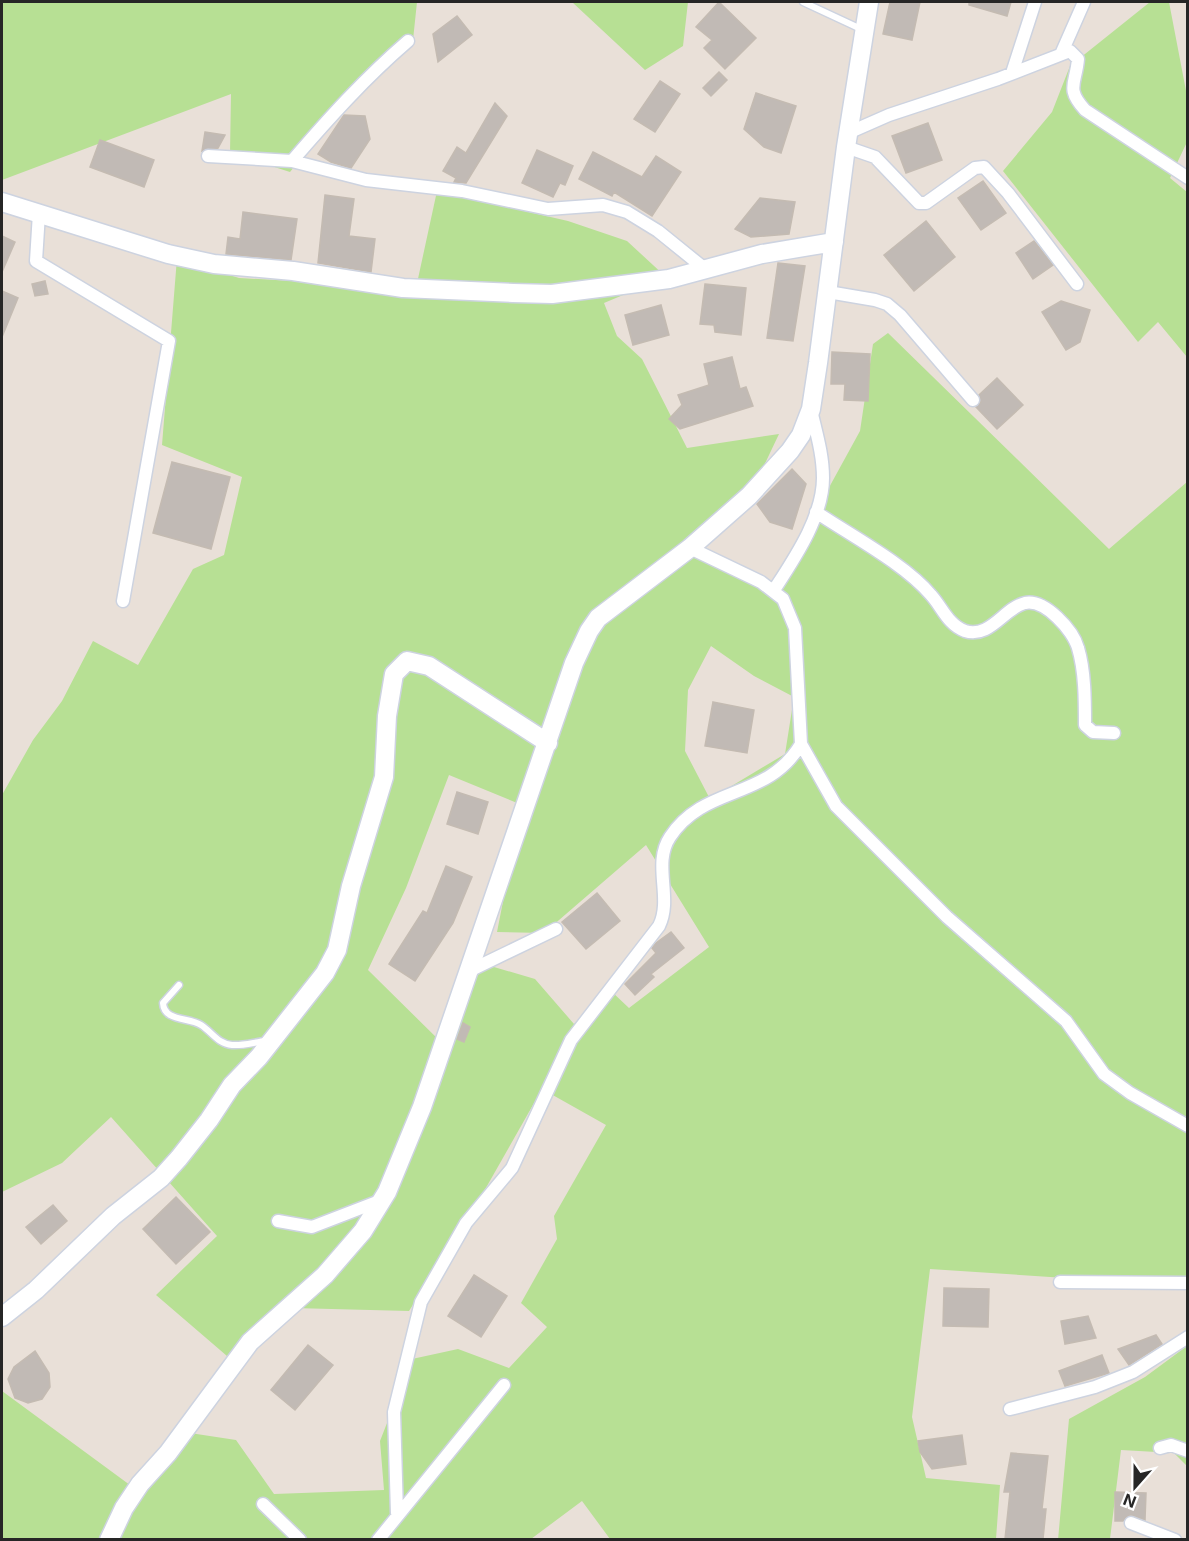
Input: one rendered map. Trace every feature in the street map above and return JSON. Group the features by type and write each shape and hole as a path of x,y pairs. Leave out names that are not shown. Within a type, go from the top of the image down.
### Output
{"street":[{"path":"109,1539 134,1492 198,1414 228,1368 250,1342 325,1275 363,1231 383,1200 418,1117 574,663 589,631 612,606 690,548 749,496 790,451 801,435 811,409 847,140 869,2"},
{"path":"1012,73 1035,2"},
{"path":"1062,52 1084,2"},
{"path":"292,161 330,115 369,75 408,41"},
{"path":"847,140 890,115 1070,51 1078,59 1072,85 1074,98 1084,110 1188,178"},
{"path":"847,140 875,157 919,203 926,203 975,168 984,167 1008,193 1077,284"},
{"path":"208,156 292,161 366,180 462,191 548,209 603,205 627,212 658,231 705,269"},
{"path":"2,202 191,259 403,288 552,294 669,279 762,254 834,242"},
{"path":"39,213 36,261 169,341 123,601"},
{"path":"828,292 887,304 900,315 973,400"},
{"path":"774,590 793,559 816,512 823,480 822,458 811,409"},
{"path":"816,512 907,573 931,594 953,624 966,631 979,632 1024,603 1035,603 1049,611 1070,633 1078,647 1085,725 1093,732 1114,733"},
{"path":"690,548 774,590 783,599 795,628 801,744 836,806 946,917 1066,1021 1104,1074 1130,1093 1188,1126"},
{"path":"2,1317 36,1290 113,1216 160,1178 209,1120 232,1085 272,1041 325,973 337,950 351,886 384,777 389,692 397,669 407,661 429,666 548,743"},
{"path":"398,1513 394,1412 421,1302 466,1223 512,1168 571,1040 659,926 664,912 662,863 668,840 683,822 704,806 777,773 789,763 801,744"},
{"path":"469,971 556,929"},
{"path":"278,1221 312,1227 383,1200"},
{"path":"1060,1282 1188,1283"},
{"path":"1010,1409 1095,1387 1133,1372 1188,1337"},
{"path":"378,1539 504,1384"},
{"path":"1160,1448 1171,1445 1188,1451"},
{"path":"263,1504 300,1539"},
{"path":"1131,1523 1175,1539"}],"lane":[{"path":"803,2 864,30"},
{"path":"179,985 163,1003 165,1011 172,1016 199,1024 218,1040 232,1045 272,1041"}],"green space":[{"path":"2,2 417,2 413,40 363,81 290,172 230,153 231,94 2,180"},
{"path":"572,2 688,2 683,46 645,70"},
{"path":"1150,2 1169,2 1187,96 1187,142 1170,178 1187,192 1187,357 1158,322 1138,342 1003,171 1052,112 1070,66"},
{"path":"437,191 568,221 627,241 666,277 604,303 617,336 642,359 687,448 779,434 750,495 698,547 775,586 860,431 873,344 888,333 1109,549 1187,482 1187,1286 930,1269 912,1417 926,1478 1000,1485 996,1539 610,1539 582,1501 531,1539 2,1539 2,1391 134,1488 190,1433 236,1440 274,1494 384,1490 380,1441 412,1359 458,1349 509,1368 547,1327 521,1303 557,1239 554,1216 606,1125 542,1089 483,1193 409,1311 293,1308 227,1356 156,1295 217,1236 111,1117 62,1163 2,1192 2,795 33,740 62,701 93,641 138,665 193,569 224,555 242,477 162,445 177,258 239,278 416,288","holes":["711,646 754,676 794,697 785,754 710,799 685,751 688,690","449,775 522,805 497,932 544,933 646,845 709,947 629,1008 611,991 574,1024 535,979 477,962 445,1046 368,970 406,888"]},
{"path":"1187,1346 1187,1466 1174,1453 1121,1450 1110,1539 1058,1540 1069,1419 1145,1377"}],"building":[{"path":"719,2 756,38 725,69 704,48 712,40 696,27"},
{"path":"890,2 920,2 912,40 883,34"},
{"path":"969,2 1011,2 1007,16 969,5"},
{"path":"457,16 472,35 438,62 433,34"},
{"path":"719,72 727,80 711,96 703,88"},
{"path":"660,81 680,94 655,132 634,119"},
{"path":"756,93 796,106 781,153 764,147 744,129"},
{"path":"495,103 507,116 466,183 454,182 456,178 443,171 457,147 466,153"},
{"path":"344,115 365,116 370,139 351,168 331,162 318,154"},
{"path":"928,123 942,160 906,173 892,136"},
{"path":"205,132 225,135 218,148 202,151"},
{"path":"100,140 154,160 144,187 90,167"},
{"path":"537,150 573,166 565,185 560,183 553,197 522,183"},
{"path":"593,152 642,177 656,156 681,172 652,216 614,192 612,196 579,179"},
{"path":"983,181 1006,213 981,230 958,198"},
{"path":"325,195 354,199 349,236 375,239 371,272 318,263"},
{"path":"760,198 795,202 789,234 751,237 735,229"},
{"path":"243,212 297,219 291,260 226,254 228,237 240,239"},
{"path":"926,221 955,257 914,291 884,255"},
{"path":"2,236 15,242 2,272"},
{"path":"1034,241 1053,265 1033,279 1016,253"},
{"path":"778,263 805,266 793,341 767,338"},
{"path":"45,281 48,294 35,296 32,284"},
{"path":"705,284 746,288 741,335 715,332 714,325 700,324"},
{"path":"2,291 18,298 2,337"},
{"path":"1061,301 1090,310 1080,342 1066,350 1042,312"},
{"path":"661,305 669,335 633,345 625,315"},
{"path":"832,352 870,354 868,401 844,400 845,384 831,384"},
{"path":"732,357 740,389 746,387 753,406 680,429 669,419 682,405 678,395 709,385 704,364"},
{"path":"997,378 1023,405 997,429 976,407 981,402 979,395"},
{"path":"172,462 230,477 211,549 153,533"},
{"path":"792,469 806,484 792,529 770,522 757,504"},
{"path":"713,702 754,710 747,753 705,746"},
{"path":"457,792 488,802 478,834 447,824"},
{"path":"446,866 472,877 453,923 415,981 389,964 423,911 427,913"},
{"path":"597,893 620,921 586,949 562,922"},
{"path":"671,932 684,948 651,974 654,977 635,995 625,984 656,953 652,948 656,943"},
{"path":"463,1023 470,1027 464,1042 457,1039"},
{"path":"176,1197 210,1232 176,1264 143,1229"},
{"path":"53,1205 67,1221 41,1244 26,1227"},
{"path":"474,1275 507,1296 481,1337 448,1316"},
{"path":"944,1288 989,1289 988,1327 943,1326"},
{"path":"1088,1316 1096,1338 1065,1344 1061,1321"},
{"path":"1156,1335 1162,1344 1129,1365 1118,1349"},
{"path":"308,1345 333,1365 295,1410 271,1390"},
{"path":"35,1351 49,1373 50,1387 42,1399 28,1403 15,1398 8,1379 14,1367"},
{"path":"1102,1355 1109,1373 1065,1386 1059,1371"},
{"path":"962,1435 966,1464 932,1469 920,1452 918,1441"},
{"path":"1011,1453 1048,1456 1042,1509 1046,1509 1043,1539 1005,1539 1010,1492 1004,1492"},
{"path":"1115,1492 1146,1493 1145,1520 1130,1515 1123,1521 1115,1521"}]}
